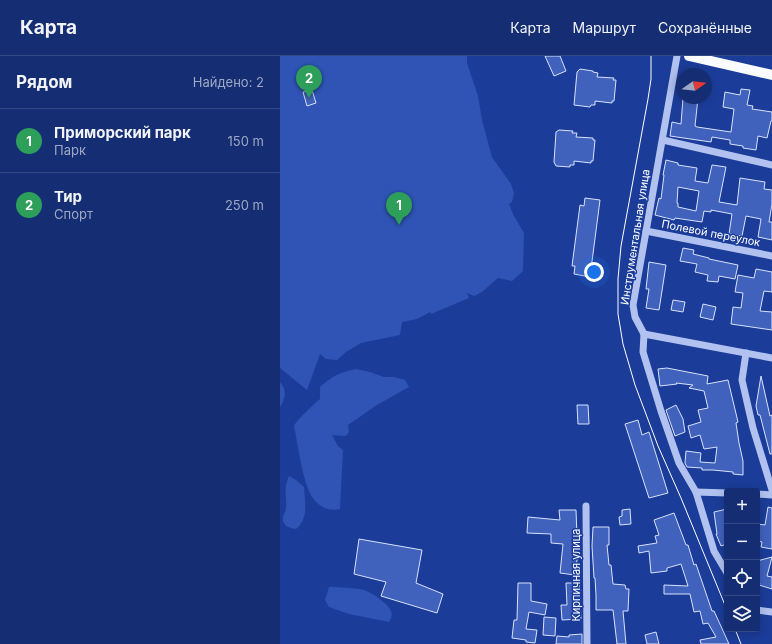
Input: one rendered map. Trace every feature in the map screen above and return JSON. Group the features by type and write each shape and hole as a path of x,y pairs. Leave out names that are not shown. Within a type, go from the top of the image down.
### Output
{"main road":[{"path":"689,56 772,75"}],"street":[{"name":"Инструментальная улица","path":"676,56 663,140 633,305 635,317 644,334 643,352 660,411 679,463 696,492 714,551 724,568"},
{"path":"663,140 772,165"},
{"name":"Полевой переулок","path":"646,231 772,256"},
{"path":"644,334 772,358"},
{"path":"746,353 742,380 753,428 772,490"},
{"path":"696,492 724,493"},
{"path":"760,494 772,495"},
{"name":"Кирпичная улица","path":"586,506 587,644"},
{"path":"760,610 772,612"}],"shaded area":[{"path":"280,56 467,56 467,63 478,96 482,120 492,157 511,184 514,193 512,202 509,204 524,233 523,271 512,281 498,278 482,292 474,296 467,293 469,298 431,314 430,312 417,319 402,322 400,335 361,343 346,352 337,360 326,359 320,354 307,390 280,368"},
{"path":"356,369 384,377 394,377 405,380 409,387 377,405 348,425 349,432 346,436 332,435 338,446 343,450 340,509 329,509 322,507 316,502 308,488 294,426 320,399 320,387 337,375"},
{"path":"280,382 284,388 285,394 284,400 280,407"},
{"path":"289,476 304,487 305,515 300,525 296,529 286,526 283,521 286,508 286,485"},
{"path":"329,587 361,589 371,593 390,608 392,617 389,622 349,614 329,607 325,600"}],"building":[{"path":"545,56 560,56 566,71 554,76"},
{"path":"580,69 598,73 597,77 614,78 613,80 616,80 614,101 612,101 612,103 595,101 595,105 591,105 590,107 574,105 577,72"},
{"path":"741,89 750,90 747,105 753,106 752,109 772,112 772,121 767,138 758,136 756,150 730,144 730,140 712,137 711,142 670,136 672,122 681,124 683,104 697,104 695,126 731,132 734,109 723,107 725,92 740,95"},
{"path":"312,90 316,103 307,106 303,92"},
{"path":"559,130 573,131 572,133 577,133 576,137 593,138 593,140 595,140 593,161 591,161 591,163 574,161 574,165 570,165 570,167 556,166 554,162 556,132"},
{"path":"666,160 678,163 678,165 697,168 695,181 708,183 712,165 726,167 719,202 737,205 740,178 765,182 764,189 772,190 772,204 769,222 772,222 772,240 758,237 761,219 746,216 742,236 729,234 732,214 711,210 711,212 704,211 702,222 675,218 674,220 655,215 659,198 661,199","holes":["678,187 699,191 696,211 678,207"]},
{"path":"585,198 600,200 590,277 574,274 575,266 572,266 580,205 584,206"},
{"path":"683,248 694,250 693,254 709,259 738,265 735,279 719,276 718,282 707,281 708,275 695,272 697,264 680,261"},
{"path":"649,262 666,265 659,310 646,308 649,289 646,289"},
{"path":"756,269 772,272 772,292 764,291 760,311 772,312 772,330 731,324 733,307 741,308 743,293 735,292 738,275 754,278"},
{"path":"673,300 685,302 683,312 671,310"},
{"path":"703,304 716,307 713,320 700,317"},
{"path":"667,368 708,376 707,384 728,380 738,422 736,423 743,461 743,475 733,474 733,472 702,470 702,468 687,467 685,463 686,451 701,453 700,462 715,463 717,447 704,449 700,435 691,438 688,426 701,422 698,410 708,408 704,391 689,388 693,385 676,383 677,384 660,386 658,369"},
{"path":"761,376 770,416 772,415 772,454 770,454 760,415 758,415 756,406"},
{"path":"577,405 588,405 589,424 578,424"},
{"path":"676,405 683,419 685,432 675,436 666,410"},
{"path":"638,420 642,435 649,432 668,493 649,498 625,424"},
{"path":"768,507 772,508 772,549 761,547 762,542 760,542 760,524 765,525"},
{"path":"630,509 631,524 620,525 619,517 622,516 622,510"},
{"path":"559,510 576,510 577,536 579,536 579,545 575,575 560,573 563,544 551,543 551,534 527,533 528,517 560,520"},
{"path":"724,510 724,545 721,546 716,534 714,512"},
{"path":"674,513 686,545 688,545 694,565 696,564 712,611 714,611 729,644 701,644 700,640 716,637 708,623 703,624 700,611 694,612 690,594 664,594 664,585 688,586 681,564 667,568 667,571 651,573 649,551 639,553 638,546 657,543 655,536 659,535 654,520"},
{"path":"593,527 609,527 609,545 607,545 613,584 625,585 626,589 629,589 628,611 623,611 626,644 617,644 613,610 596,610 592,546"},
{"path":"359,539 422,550 416,583 443,594 437,613 381,596 386,582 354,574"},
{"path":"772,557 767,576 772,577 772,589 760,585 760,560"},
{"path":"518,583 531,583 531,601 547,604 545,615 529,612 526,629 537,630 535,643 512,638 514,620 517,620"},
{"path":"566,583 579,583 581,619 562,620 561,605 567,605"},
{"path":"544,617 556,618 555,636 543,635"},
{"path":"656,632 659,644 647,644 645,635"},
{"path":"582,634 582,644 556,644 557,636 569,637 569,635"}],"tram line":[{"path":"651,56 651,79 648,99 621,246 618,279 618,314 623,344 635,385 658,446 724,603"},
{"path":"736,632 741,644"}],"place":[{"name":"Тир","path":"309,98"},
{"name":"Приморский парк","path":"399,225"}]}
